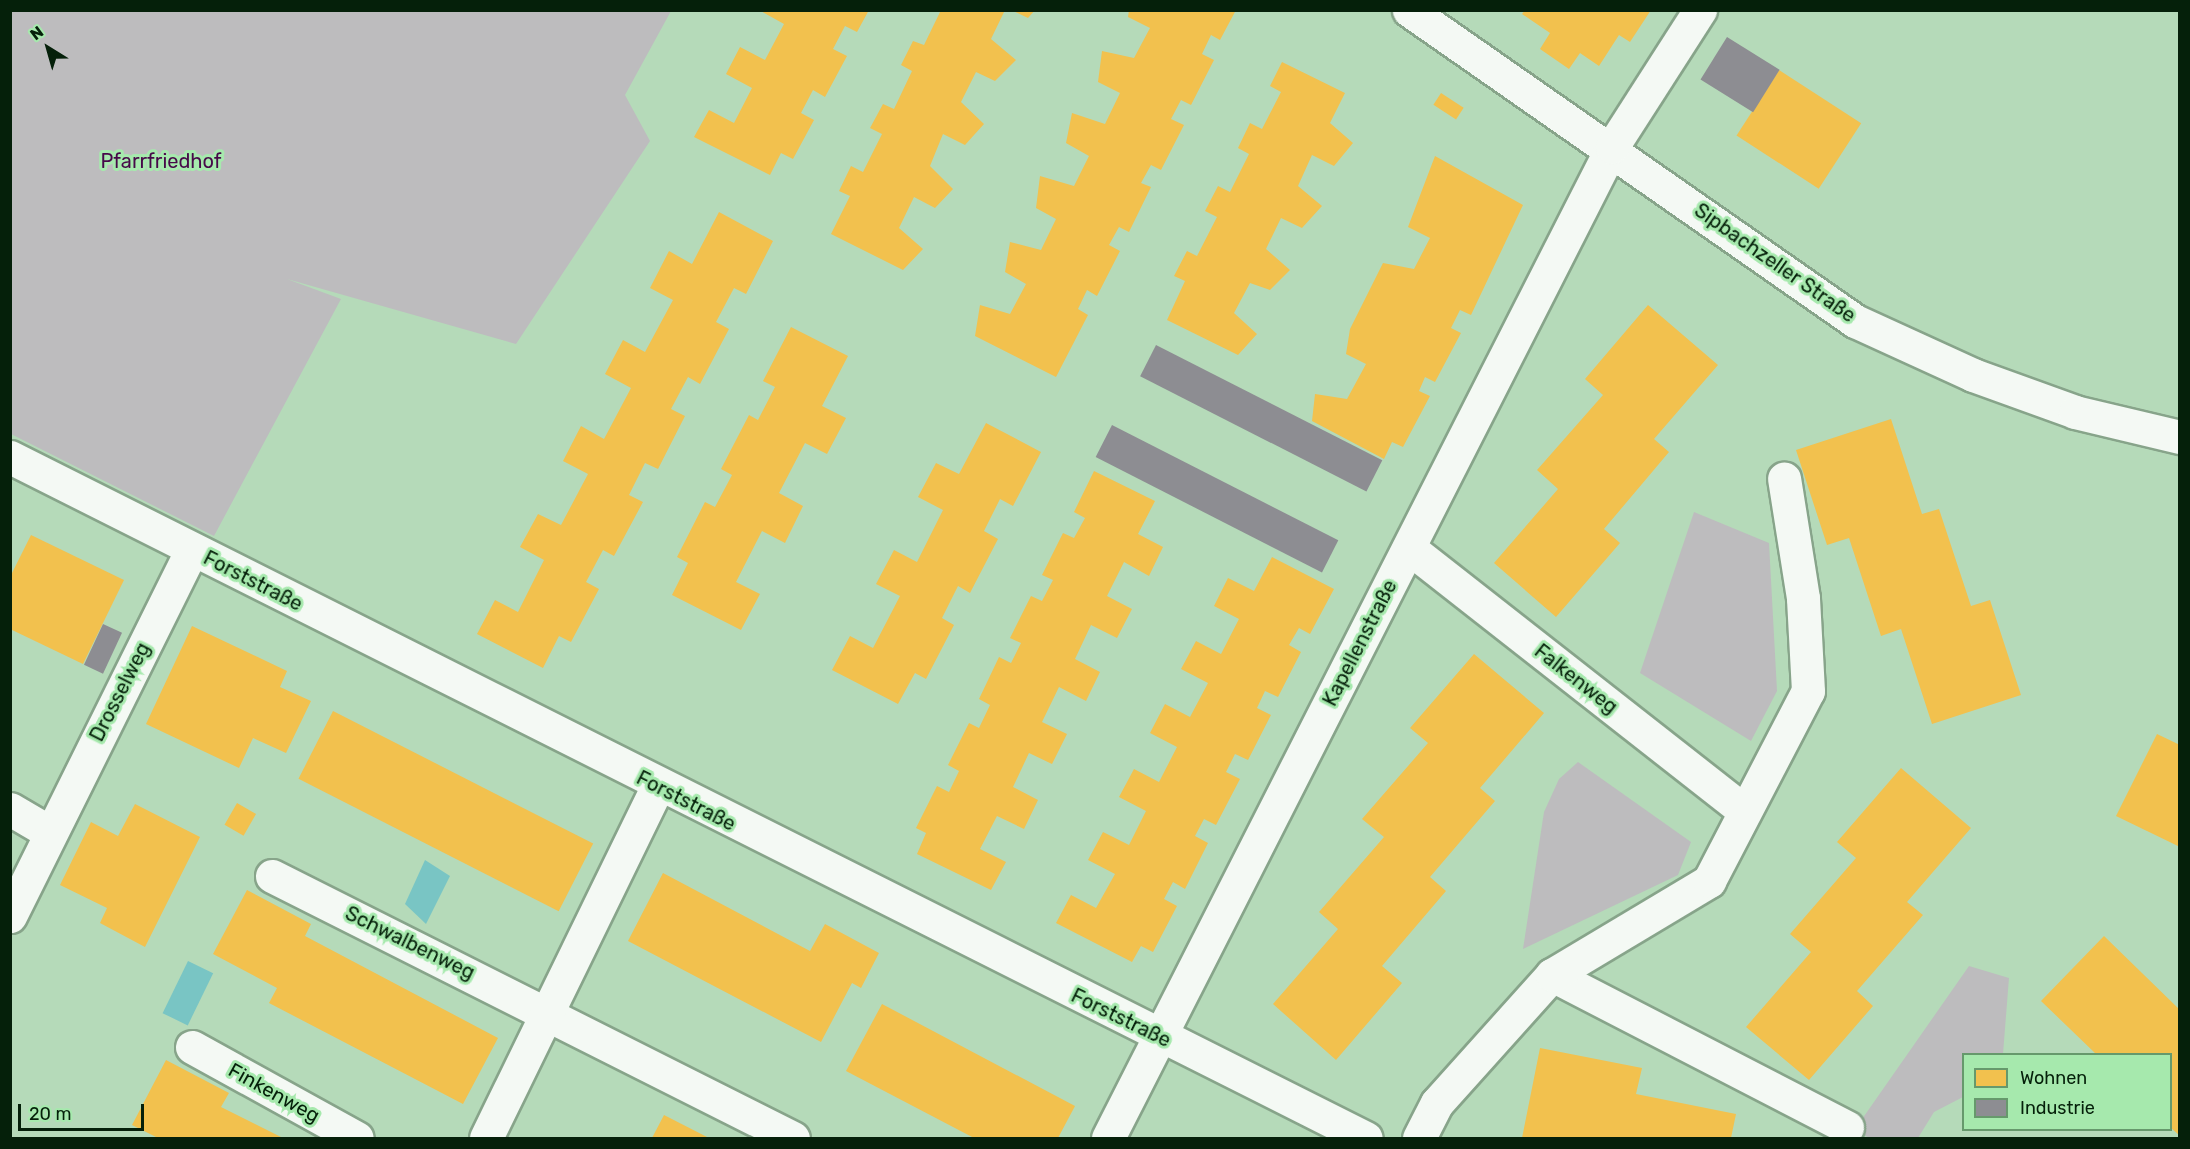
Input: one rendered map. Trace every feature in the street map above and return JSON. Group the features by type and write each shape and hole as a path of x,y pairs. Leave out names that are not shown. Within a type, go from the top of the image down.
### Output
{"street":[{"name":"Sipbachzeller Straße","path":"1409,10 1612,147 1756,256 1855,321 1973,375 2075,412 2180,437"},
{"name":"Kapellenstraße","path":"1108,1138 1612,147 1700,10"},
{"name":"Forststraße","path":"10,457 657,787 1366,1138"},
{"path":"1419,1138 1437,1103 1552,975 1709,881 1743,810 1808,691 1803,598 1784,478"},
{"name":"Falkenweg","path":"1409,548 1743,810"},
{"name":"Drosselweg","path":"10,916 49,832 191,551"},
{"path":"486,1138 657,787"},
{"path":"10,809 49,832"},
{"name":"Schwalbenweg","path":"272,876 548,1011 793,1138"},
{"path":"1552,975 1847,1127"},
{"name":"Finkenweg","path":"192,1047 357,1138"}],"green space":[{"name":"Pfarrfriedhof","path":"10,11 671,11 625,95 650,141 516,344 287,279 341,299 214,536 11,434"},
{"path":"1694,512 1769,543 1777,691 1751,741 1640,673"},
{"path":"1578,762 1691,842 1678,875 1523,949 1544,812 1559,779"},
{"path":"1969,966 2009,978 2003,1053 1962,1053 1962,1098 1934,1112 1918,1138 1871,1138 1853,1132"}],"water":[{"path":"425,860 450,876 426,924 405,904"},
{"path":"188,961 213,973 188,1025 163,1013"}],"building: Wohnen":[{"path":"759,10 869,10 857,32 845,26 833,49 847,56 825,97 813,90 801,113 814,120 793,159 781,153 770,175 694,137 709,110 734,123 752,88 726,74 740,47 765,60 784,24"},
{"path":"941,10 1005,10 991,39 1016,60 995,81 976,72 961,102 984,124 965,145 943,134 930,166 953,189 935,208 914,197 899,228 923,249 903,270 831,234 850,196 839,191 851,166 863,172 882,134 870,128 883,104 894,109 912,71 901,65 913,41 924,45"},
{"path":"1011,10 1035,10 1028,18"},
{"path":"1129,10 1236,10 1220,40 1211,35 1202,54 1214,60 1191,105 1181,100 1171,119 1184,125 1161,170 1151,165 1141,183 1151,187 1129,232 1119,227 1109,245 1120,251 1097,296 1087,290 1078,309 1088,315 1056,377 975,336 980,305 1010,314 1026,284 1005,272 1010,242 1041,250 1056,219 1036,208 1040,176 1074,186 1089,156 1066,143 1072,113 1105,124 1120,93 1098,82 1102,51 1134,58 1150,28 1128,17"},
{"path":"1525,10 1651,10 1630,42 1619,35 1599,66 1580,53 1569,69 1540,49 1550,33 1522,14"},
{"path":"1282,62 1345,93 1330,123 1353,143 1334,166 1312,155 1298,186 1322,206 1302,228 1281,218 1266,249 1290,270 1270,290 1250,283 1234,313 1257,334 1238,355 1167,320 1185,281 1174,276 1187,251 1197,256 1217,217 1205,211 1218,186 1230,192 1249,154 1238,148 1250,123 1262,129 1281,92 1270,86"},
{"path":"1779,70 1861,123 1819,189 1737,135"},
{"path":"1441,93 1464,108 1456,119 1433,105"},
{"path":"1435,156 1523,205 1471,315 1460,310 1451,328 1461,333 1435,382 1425,377 1419,391 1430,396 1403,447 1392,442 1384,459 1312,421 1315,394 1347,399 1366,364 1346,354 1350,329 1383,263 1414,269 1430,238 1408,227"},
{"path":"719,212 773,241 746,294 734,288 716,322 729,329 700,384 688,377 671,409 685,416 658,469 645,463 629,495 643,502 614,556 603,550 586,582 599,589 571,642 559,636 543,668 477,634 495,600 518,612 544,560 520,547 538,514 561,525 588,474 563,461 581,426 604,439 631,388 605,374 623,340 645,352 673,300 650,288 669,251 692,264"},
{"path":"1648,305 1718,365 1654,439 1669,452 1604,529 1620,543 1556,617 1494,563 1558,489 1537,470 1603,395 1585,379"},
{"path":"791,327 848,356 822,406 846,418 827,454 805,443 779,493 803,506 785,543 762,531 736,582 760,594 741,630 672,595 688,563 677,557 705,502 715,507 732,475 721,469 749,415 758,420 775,387 763,381"},
{"path":"1891,419 1922,514 1939,509 1971,606 1990,600 2021,695 1932,724 1901,629 1881,636 1849,538 1827,545 1796,450"},
{"path":"986,423 1041,452 1013,506 1000,499 984,531 998,539 970,593 958,586 942,618 954,625 926,679 915,673 898,704 832,670 850,636 873,648 900,596 876,584 894,550 917,562 943,510 918,497 936,463 959,474"},
{"path":"1094,471 1155,501 1138,534 1163,547 1149,576 1124,562 1107,596 1132,609 1117,638 1091,625 1075,659 1100,672 1086,701 1059,687 1042,722 1067,734 1052,764 1029,753 1013,787 1038,800 1024,829 997,816 980,849 1006,862 991,890 917,854 926,833 916,828 937,786 949,792 959,771 948,765 969,723 979,728 990,705 979,699 999,657 1011,663 1021,643 1010,638 1031,596 1042,601 1053,580 1042,575 1063,533 1074,538 1085,518 1074,512"},
{"path":"31,535 124,580 83,664 10,629 10,577"},
{"path":"1272,557 1334,589 1310,634 1299,628 1289,645 1301,652 1278,697 1265,691 1257,708 1271,715 1248,760 1235,754 1226,772 1240,779 1216,825 1204,819 1195,836 1208,843 1185,889 1173,882 1164,899 1177,906 1153,952 1141,946 1132,962 1056,923 1071,895 1096,908 1115,874 1088,860 1103,832 1129,845 1146,811 1119,797 1134,769 1159,782 1177,747 1150,733 1165,704 1190,717 1208,683 1181,669 1196,641 1221,654 1239,619 1214,606 1228,578 1254,591"},
{"path":"192,626 287,671 280,687 311,701 286,753 253,738 239,768 146,724"},
{"path":"1474,654 1544,713 1480,788 1495,801 1430,877 1446,891 1382,966 1402,983 1336,1060 1273,1004 1338,929 1319,912 1384,837 1362,819 1428,743 1410,728"},
{"path":"333,711 593,844 559,911 298,779"},
{"path":"2157,734 2180,745 2180,847 2116,816"},
{"path":"1901,768 1971,828 1907,902 1923,915 1857,991 1873,1006 1809,1080 1746,1027 1811,952 1790,934 1856,858 1837,842"},
{"path":"237,803 256,814 244,836 224,825"},
{"path":"135,804 200,837 145,947 100,923 107,908 60,885 91,822 118,836"},
{"path":"663,873 810,951 825,924 879,953 861,988 852,983 821,1042 628,941"},
{"path":"247,890 311,924 305,936 498,1038 463,1104 269,1003 277,988 213,954"},
{"path":"2104,936 2180,1010 2180,1136 2172,1129 2172,1053 2095,1053 2041,1001"},
{"path":"882,1004 1075,1106 1058,1138 974,1138 846,1071"},
{"path":"1540,1048 1642,1068 1636,1094 1736,1114 1731,1138 1522,1138"},
{"path":"166,1060 229,1093 221,1107 283,1138 158,1138 132,1125"},
{"path":"664,1115 709,1138 652,1138"}],"building: Industrie":[{"path":"1727,37 1780,70 1753,112 1701,79"},
{"path":"1156,345 1382,460 1366,491 1140,376"},
{"path":"1112,425 1338,540 1322,572 1096,457"},
{"path":"103,624 122,633 103,674 84,665"}]}
